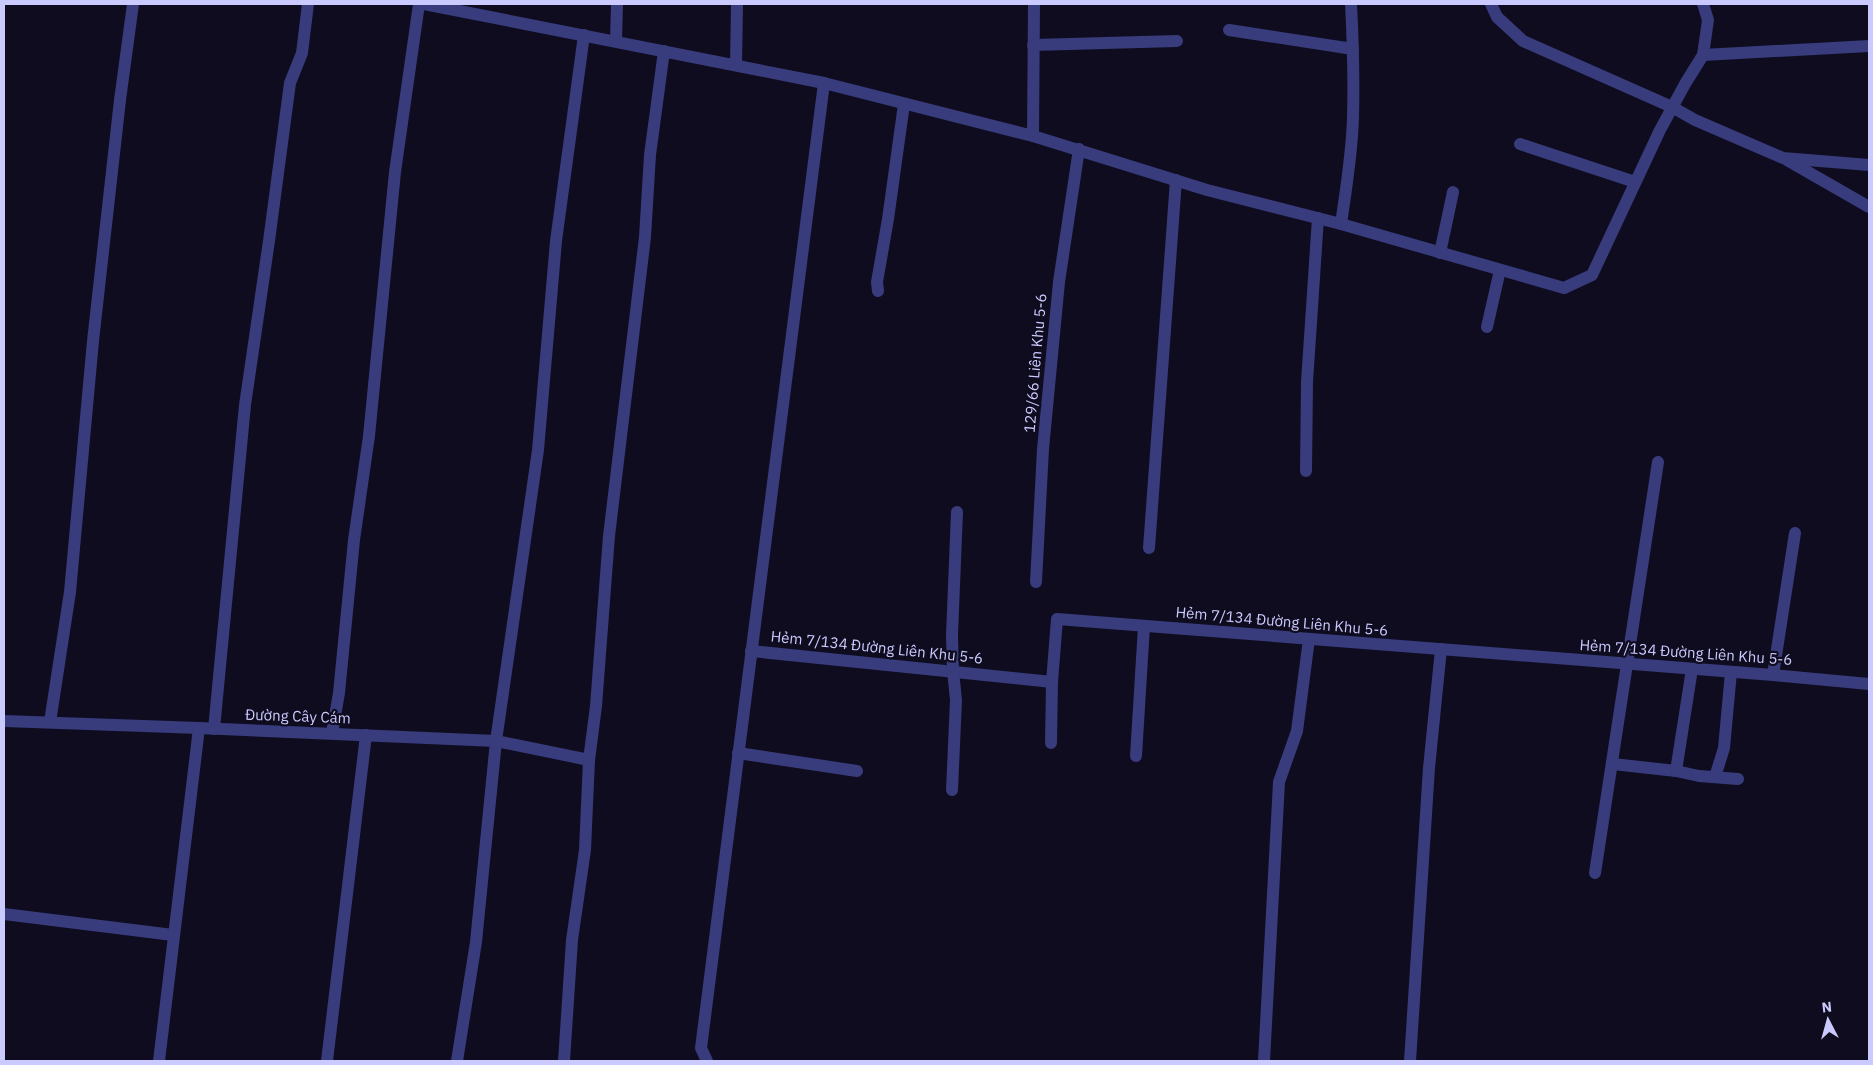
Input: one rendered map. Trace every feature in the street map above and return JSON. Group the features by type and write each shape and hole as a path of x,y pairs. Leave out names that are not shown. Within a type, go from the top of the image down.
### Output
{"street":[{"path":"50,722 70,592 93,341 120,100 133,4"},
{"path":"214,729 244,405 269,241 290,83 302,54 308,4"},
{"path":"332,733 339,693 354,540 368,436 394,172 419,4"},
{"path":"424,4 824,84 1033,136 1207,190 1341,224 1564,288 1592,275 1672,107 1703,55 1708,20 1703,4"},
{"path":"616,41 617,4"},
{"path":"736,65 738,4"},
{"path":"1033,136 1034,4"},
{"path":"1341,224 1353,119 1351,4"},
{"path":"1491,4 1497,17 1523,40 1672,107 1695,120 1783,158 1869,207"},
{"path":"1229,30 1353,48"},
{"path":"456,1061 476,942 496,741 538,450 556,242 584,35"},
{"path":"1033,46 1177,41"},
{"path":"1703,55 1869,46"},
{"path":"564,1061 572,940 584,850 589,760 596,706 609,536 645,237 650,155 664,51"},
{"path":"707,1061 701,1048 824,84"},
{"path":"878,292 877,282 904,104"},
{"path":"1520,144 1636,182"},
{"name":"129/66 Liên Khu 5-6","path":"1036,582 1043,449 1059,282 1079,149"},
{"path":"1783,158 1869,165"},
{"path":"1149,548 1176,180"},
{"path":"1440,253 1453,192"},
{"path":"1306,471 1308,382 1318,218"},
{"path":"1487,327 1500,270"},
{"path":"1595,873 1658,462"},
{"path":"952,790 956,700 953,671 957,512"},
{"path":"1773,675 1795,533"},
{"name":"Hẻm 7/134 Đường Liên Khu 5-6","path":"751,651 1052,682 1057,619 1869,684"},
{"path":"1136,756 1144,626"},
{"path":"1264,1061 1279,782 1297,731 1309,639"},
{"path":"1410,1061 1429,778 1441,650"},
{"path":"1676,771 1692,669"},
{"path":"1715,778 1724,748 1732,672"},
{"path":"1051,743 1052,682"},
{"name":"Đường Cây Cám","path":"4,722 50,722 496,741 589,760"},
{"path":"159,1061 199,728"},
{"path":"327,1061 366,735"},
{"path":"738,754 857,771"},
{"path":"1613,764 1676,771 1715,778 1738,779"},
{"path":"4,914 173,935"}]}
